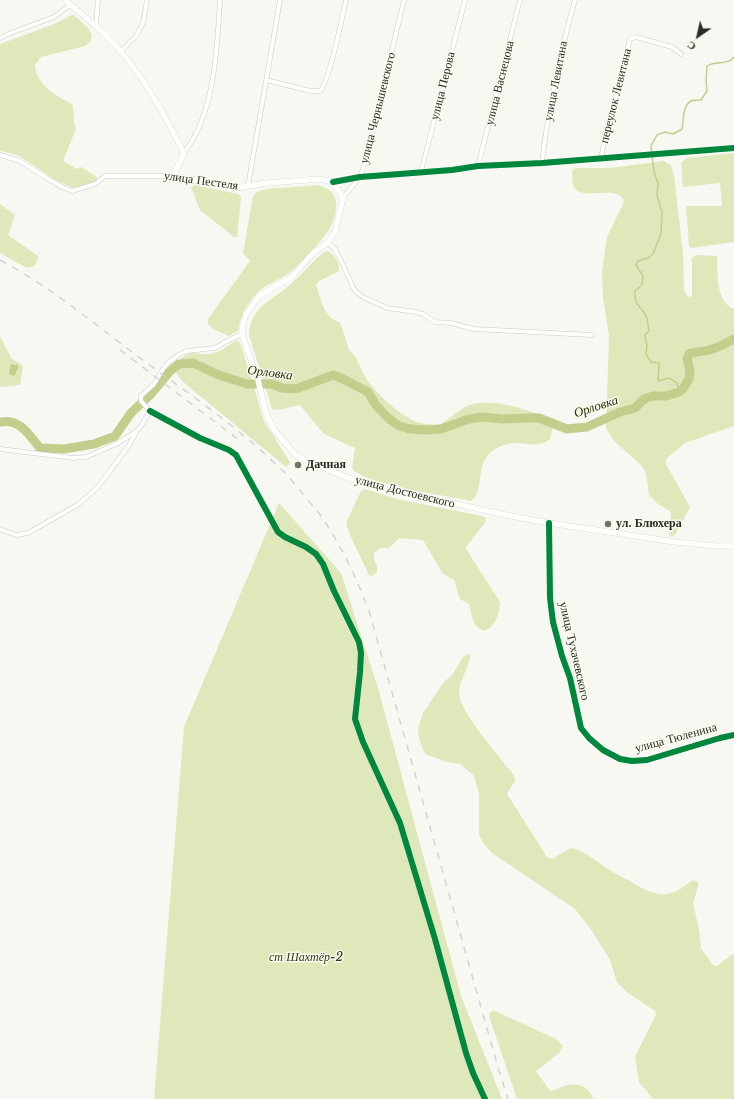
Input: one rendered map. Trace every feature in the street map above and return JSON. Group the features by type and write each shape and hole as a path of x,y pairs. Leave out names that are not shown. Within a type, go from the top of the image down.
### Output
{"main road":[{"path":"65,0 96,26 121,51 138,74 169,124 184,153 173,176"},
{"name":"улица Пестеля","path":"173,176 236,188 267,183 320,179 334,182"},
{"path":"334,182 343,198"},
{"name":"улица Чернышевского","path":"328,243 335,231 343,198"},
{"path":"242,334 246,314 259,296 292,277 314,252 328,243"},
{"name":"улица Достоевского","path":"242,334 262,393 266,413 274,430 303,460 348,478 380,487 549,523 675,542 716,546 734,546"}],"street":[{"path":"96,26 98,0"},
{"path":"121,51 136,36 143,23 147,0"},
{"path":"184,153 192,143 206,105 214,71 220,0"},
{"name":"улица Пестеля","path":"248,186 280,0"},
{"path":"266,80 311,91 320,91 328,72 346,0"},
{"name":"улица Чернышевского","path":"343,198 360,177 365,163 404,0"},
{"name":"улица Перова","path":"421,172 465,0"},
{"name":"улица Васнецова","path":"478,166 520,0"},
{"name":"улица Левитана","path":"542,163 544,140 554,88 575,0"},
{"path":"0,38 54,17 70,5"},
{"name":"переулок Левитана","path":"601,159 630,39 636,37 672,47 681,54"},
{"path":"334,182 360,177 452,170 478,166 601,159 734,148"},
{"name":"улица Пестеля","path":"0,155 20,161 48,179 72,191 95,184 105,176 173,176"},
{"path":"328,243 335,249 355,291 363,298 387,308 416,312 423,314 434,322 474,329 592,335"},
{"path":"242,334 215,348 187,351 173,358 163,369 154,384 141,396 143,403 150,411 200,438 229,450 236,455 278,532 310,549 316,554 323,564 334,591 359,642 361,653 355,719 363,742 400,823 435,939 466,1053 485,1099"},
{"path":"0,529 16,535 28,533 79,504 98,487 140,428 150,411"},
{"path":"0,449 73,458 86,457 116,444 140,428"},
{"name":"улица Тухачевского","path":"549,523 550,598 557,636 570,678 581,728 589,738 603,750"},
{"name":"улица Тюленина","path":"603,750 620,759 632,761 647,760 734,735"}],"green space":[{"path":"71,15 74,15 89,30 92,38 90,42 85,46 41,57 35,65 36,72 43,84 48,89 72,104 73,107 76,129 63,161 77,169 81,167 97,177 98,181 95,184 75,189 54,179 21,157 0,151 0,44 57,23"},
{"path":"734,153 734,242 691,248 689,246 686,206 722,206 720,183 683,187 681,163 687,158"},
{"path":"664,161 671,165 674,175 683,253 684,290 688,297 692,296 692,258 696,255 717,256 718,279 723,300 734,309 734,426 685,443 667,458 666,464 690,507 673,537 669,535 670,511 658,504 649,495 646,473 642,466 613,440 606,428 609,335 603,298 602,271 607,237 624,202 620,196 612,193 584,193 576,190 572,182 573,169 576,168 611,168"},
{"path":"195,185 238,194 241,197 237,237 234,237 200,210 191,187"},
{"path":"317,185 331,191 336,201 333,222 325,236 290,272 264,288 253,297 242,315 238,331 229,336 213,329 208,323 208,319 250,261 243,253 253,196 262,190"},
{"path":"0,204 15,215 8,235 38,256 36,264 33,267 25,267 0,253"},
{"path":"326,251 332,253 336,258 339,265 339,271 319,281 316,285 324,309 331,318 340,323 349,350 356,358 368,381 392,406 405,416 414,420 425,424 436,425 441,424 469,405 486,402 505,404 525,409 551,420 553,426 550,439 546,442 537,444 514,443 501,446 494,450 484,462 481,469 478,491 471,501 407,489 359,474 352,468 355,448 324,434 300,405 275,410 272,409 249,335 250,325 258,310 264,304 285,289"},
{"path":"0,336 11,358 23,366 20,385 0,387"},
{"path":"237,340 241,345 264,421 290,462 286,467 181,380 176,373 177,364 187,355 191,353 214,353"},
{"path":"365,489 397,499 486,518 485,523 466,549 500,602 496,619 490,628 485,630 476,625 469,604 460,599 454,580 443,574 423,540 399,538 389,548 380,548 374,553 377,572 372,576 369,575 346,523 361,491"},
{"name":"ст Шахтёр-2","path":"279,503 341,573 378,688 461,996 502,1099 154,1099 184,727"},
{"path":"469,654 470,659 459,691 460,699 481,734 514,775 515,781 507,794 547,857 552,859 571,848 587,855 616,874 650,892 661,894 667,894 678,890 693,880 698,882 693,903 701,948 715,966 734,954 734,1099 653,1099 639,1082 635,1057 656,1015 655,1011 628,993 617,982 610,960 590,928 575,909 492,853 484,844 479,835 479,794 474,776 460,764 447,762 427,755 423,750 419,738 418,728 423,713 444,682 452,675 464,656"},
{"path":"493,1011 556,1039 563,1046 558,1054 536,1071 550,1091 568,1085 577,1085 587,1089 592,1095 593,1099 517,1099 489,1016"}],"shaded area":[{"path":"11,364 19,367 14,376 9,374"}],"waterway":[{"path":"679,392 677,383 669,378 658,381 659,363 651,362 646,354 647,346 645,335 649,331 647,318 637,304 635,297 635,291 642,285 643,276 636,265 638,261 648,258 653,254 661,234 662,212 657,195 658,183 654,172 651,146 657,135 665,132 673,134 682,129 686,106 691,101 701,100 707,91 707,66 714,63 728,61 734,57"},
{"name":"Орловка","path":"0,422 7,421 19,425 28,433 40,448 64,449 94,444 115,436 131,413 150,395 170,371 179,364 193,363 219,375 247,384 271,384 282,388 296,389 333,375 368,392 375,404 388,418 399,426 410,429 441,429 469,419 482,417 503,419 539,418 567,429 587,427 620,412 635,408 644,399 653,396 666,396 679,392 683,389 689,379 690,370 687,359 689,354 706,351 734,339"}],"railway":[{"path":"0,260 36,281 70,305 247,438 291,479 326,523 359,585 369,611 508,1099"},
{"path":"120,350 243,443"}],"cycle path":[{"path":"333,182 360,177 452,170 478,166 542,163 734,148"},
{"path":"150,411 200,438 229,450 236,455 278,532 316,554 323,564 334,591 359,642 361,653 355,719 363,742 400,823 435,939 466,1053 485,1099"},
{"path":"549,523 550,598 553,622 562,656 570,678 581,728 589,738 603,750 620,759 632,761 647,760 734,735"}],"place":[{"name":"Дачная","path":"298,465"},
{"name":"ул. Блюхера","path":"608,524"}]}
